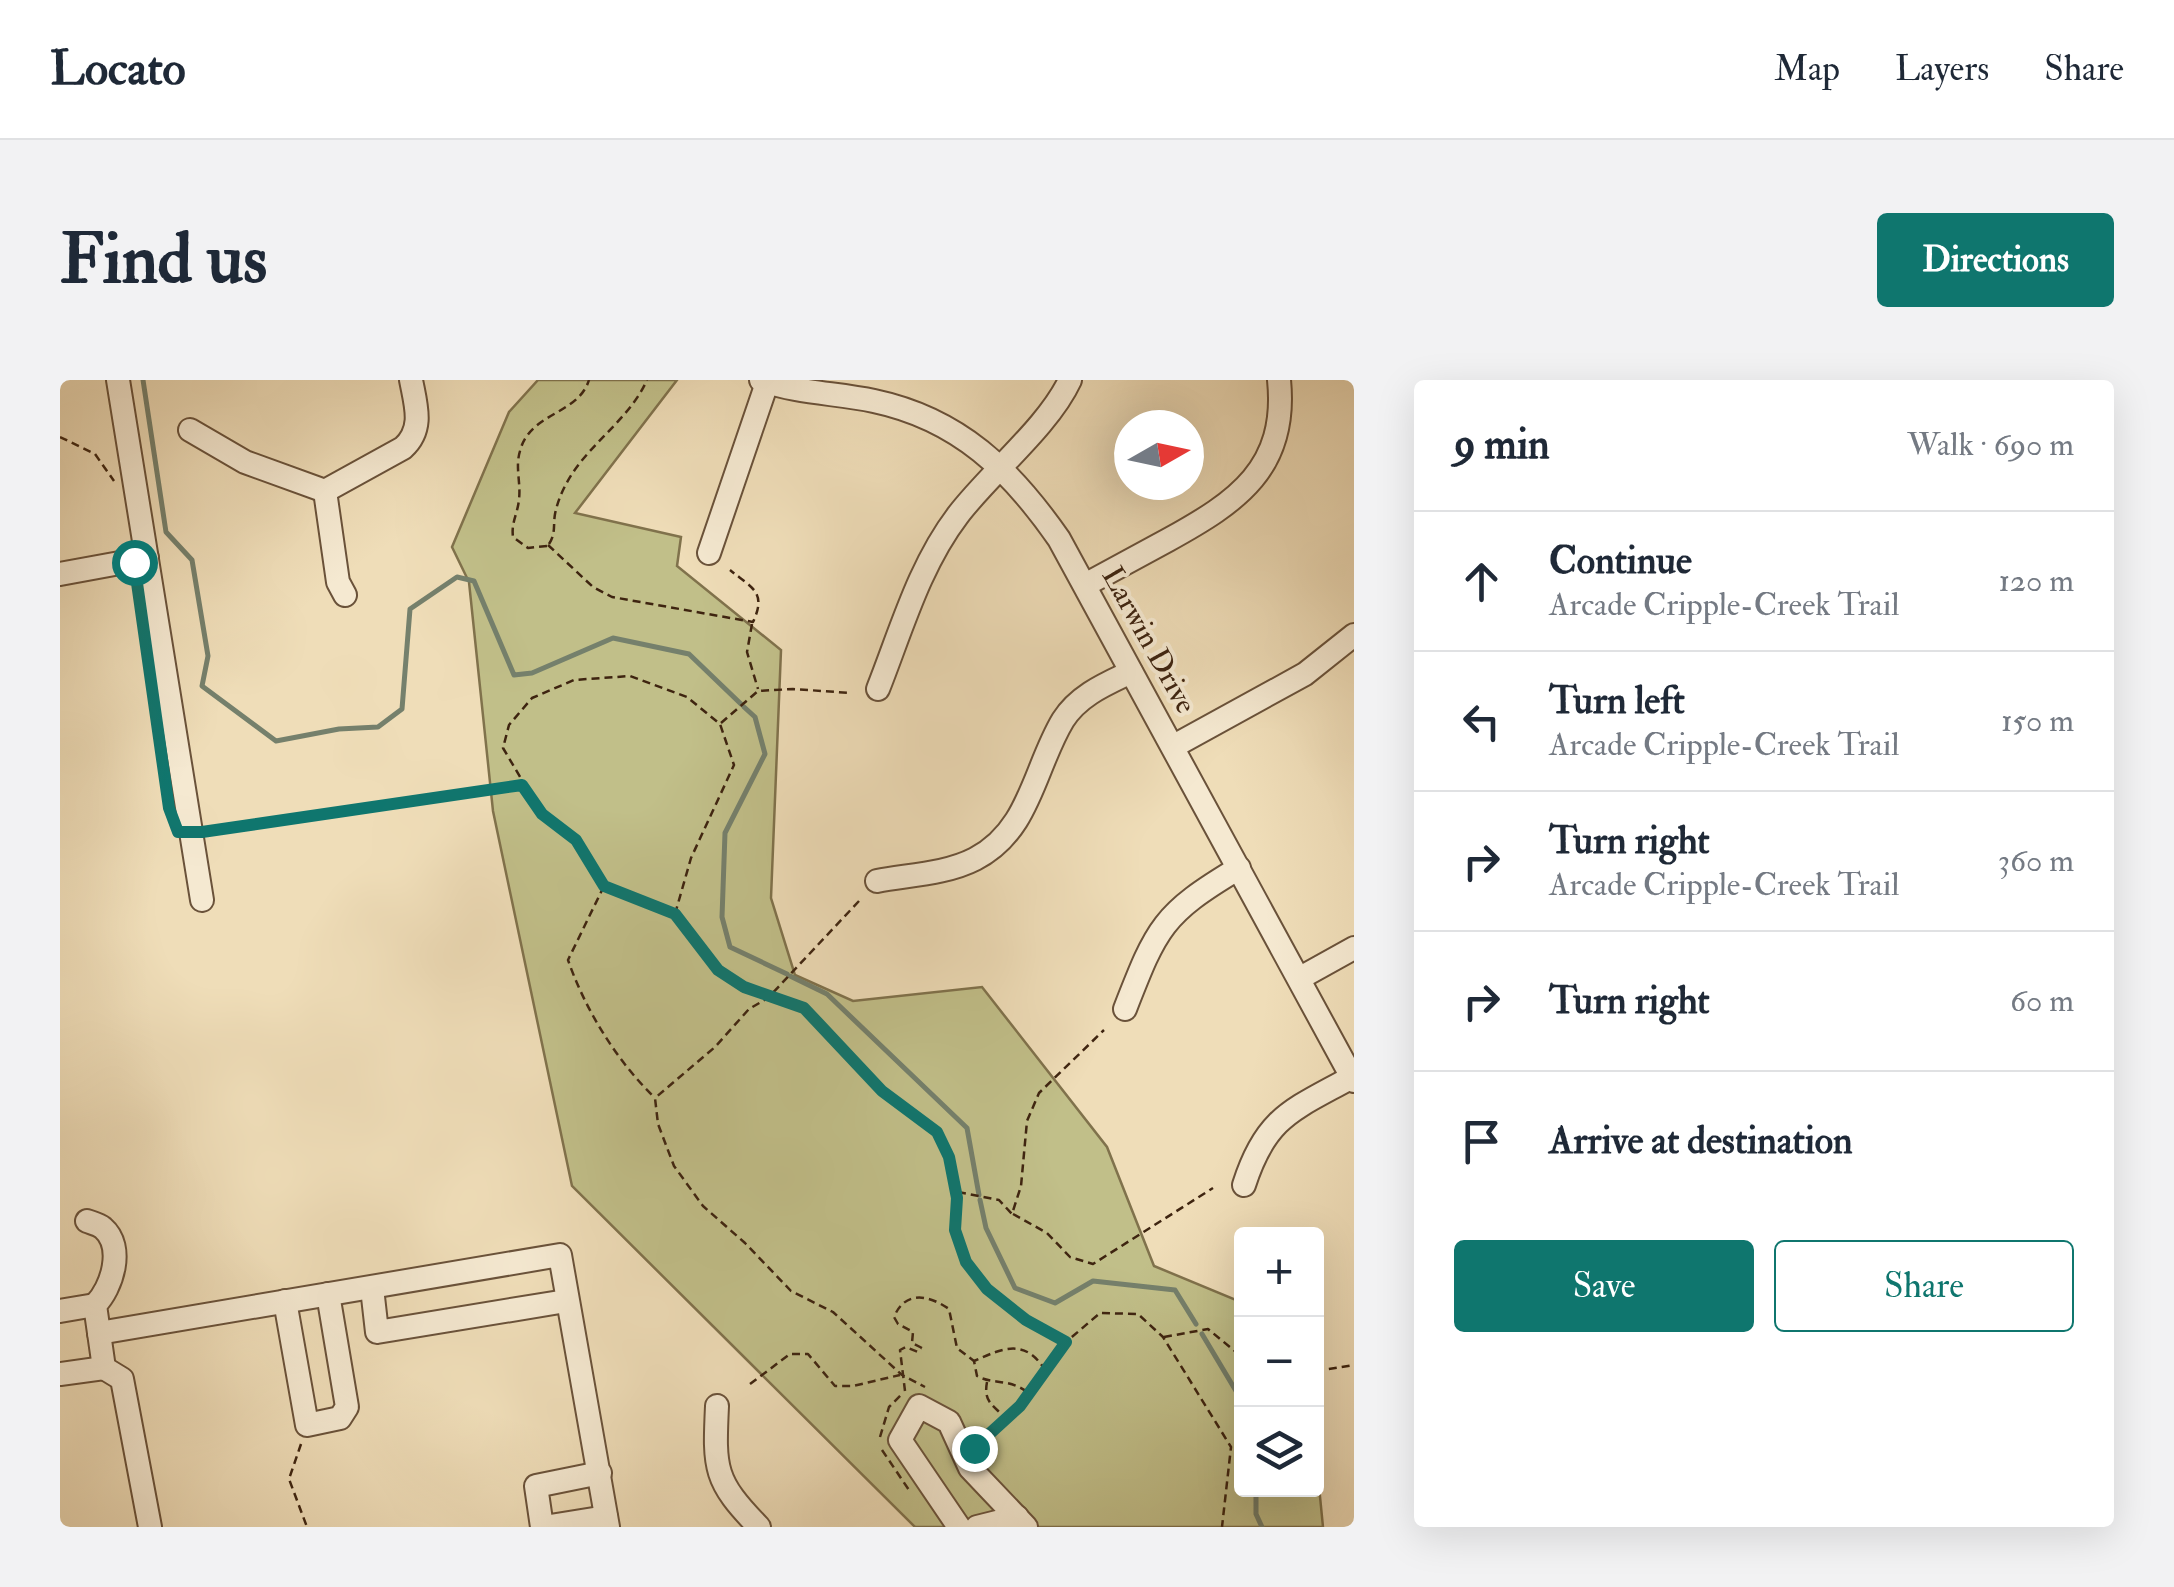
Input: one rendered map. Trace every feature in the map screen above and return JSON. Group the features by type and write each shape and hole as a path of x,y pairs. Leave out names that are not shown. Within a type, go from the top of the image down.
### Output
{"street":[{"path":"118,380 202,900"},
{"path":"190,430 246,462 325,491 414,439 418,420 411,380"},
{"path":"878,689 926,566 954,520 1059,399 1070,380"},
{"path":"1085,585 1218,512 1252,482 1276,438 1280,413 1278,380"},
{"path":"709,553 765,381"},
{"name":"Larwin Drive","path":"765,381 904,408 970,442 1028,494 1060,539 1353,1079"},
{"path":"325,491 338,582 345,595"},
{"path":"71,572 147,558"},
{"path":"1174,746 1305,674 1354,634"},
{"path":"877,881 945,869 972,861 992,849 1022,813 1064,718 1096,689 1132,672"},
{"path":"1125,1009 1155,936 1171,914 1190,897 1239,868"},
{"path":"1300,978 1354,948"},
{"path":"1244,1185 1255,1153 1276,1123 1353,1079"},
{"path":"60,1311 95,1305 107,1292 115,1261 112,1243 103,1228 87,1221"},
{"path":"99,1333 560,1255 566,1301 600,1473 607,1522 543,1527 536,1486 600,1473"},
{"path":"372,1288 377,1332 566,1301"},
{"path":"284,1301 307,1425 340,1418 347,1407 328,1294"},
{"path":"95,1305 104,1368"},
{"path":"60,1374 104,1368 122,1379 150,1527"},
{"path":"959,1527 900,1440 921,1398 949,1422 970,1468 1022,1522"},
{"path":"717,1406 715,1458 722,1481 734,1501 759,1527"},
{"path":"977,1527 1022,1522"}],"path":[{"path":"548,545 528,548 514,538 512,526 520,496 520,448 538,422 580,398 590,380"},
{"path":"548,545 554,535 561,493 573,472 633,406 647,380"},
{"path":"60,437 95,454 119,487"},
{"path":"548,545 593,587 612,597 753,622"},
{"path":"730,570 758,594 761,606 747,652 758,690"},
{"path":"675,914 692,858 734,765 720,724 686,696 630,676 574,680 532,698 509,725 503,748 542,814 576,840 604,886 675,914 718,970 744,987 804,1008 882,1091 937,1132 949,1157 956,1192 955,1230 966,1262 987,1289 1026,1320 1066,1342"},
{"path":"720,724 758,690 852,693"},
{"path":"192,833 522,785"},
{"path":"604,886 568,960 580,995 631,1072 655,1098 658,1124 674,1166 702,1206 745,1242 792,1291 833,1312 902,1375 921,1398"},
{"path":"655,1098 715,1047 749,1009 768,998 858,902"},
{"path":"1012,1214 1021,1186 1027,1121 1040,1094 1104,1030"},
{"path":"956,1192 999,1200 1012,1214 1047,1233 1070,1257 1092,1264 1213,1188"},
{"path":"902,1375 900,1350 906,1347 918,1352 922,1348 912,1343 913,1332 898,1324 894,1317 899,1304 912,1297 936,1299 949,1309 956,1348 974,1361 977,1376 1004,1381 1029,1394"},
{"path":"974,1448 1007,1420 1066,1342 1100,1313 1138,1314 1163,1337 1231,1447 1222,1527"},
{"path":"1163,1337 1208,1329 1234,1350"},
{"path":"974,1361 1014,1348 1026,1350 1046,1371"},
{"path":"750,1384 790,1354 808,1354 835,1386 902,1375 917,1381 921,1398"},
{"path":"1324,1370 1354,1364"},
{"path":"1004,1381 1007,1376"},
{"path":"988,1381 988,1404 1007,1420"},
{"path":"307,1425 289,1479 307,1527"}],"shaded area":[{"path":"538,380 677,380 575,513 681,537 677,566 781,650 771,898 795,975 853,1001 982,987 1107,1147 1154,1266 1234,1299 1234,1497 1320,1497 1323,1527 915,1527 572,1186 493,811 469,582 452,547 509,412"}],"waterway":[{"path":"143,380 166,532 192,560 208,656 202,686 276,741 339,729 378,727 402,709 410,609 457,577 474,581 514,675 532,673 613,638 689,654 741,704"},
{"path":"744,707 755,717 765,754 725,833 722,917 730,947 787,974"},
{"path":"790,976 827,994 967,1128 979,1195"},
{"path":"980,1200 986,1228 1015,1288 1055,1303 1093,1281 1175,1290 1196,1324"},
{"path":"1202,1334 1234,1388"},
{"path":"1256,1497 1256,1514 1262,1527"}],"route":[{"path":"134,562 169,808 178,832 202,832 522,785 542,814 576,840 604,886 675,914 718,970 744,987 804,1008 882,1091 937,1132 949,1157 957,1198 955,1230 966,1262 987,1289 1026,1320 1066,1342 1020,1406 974,1448"}]}
